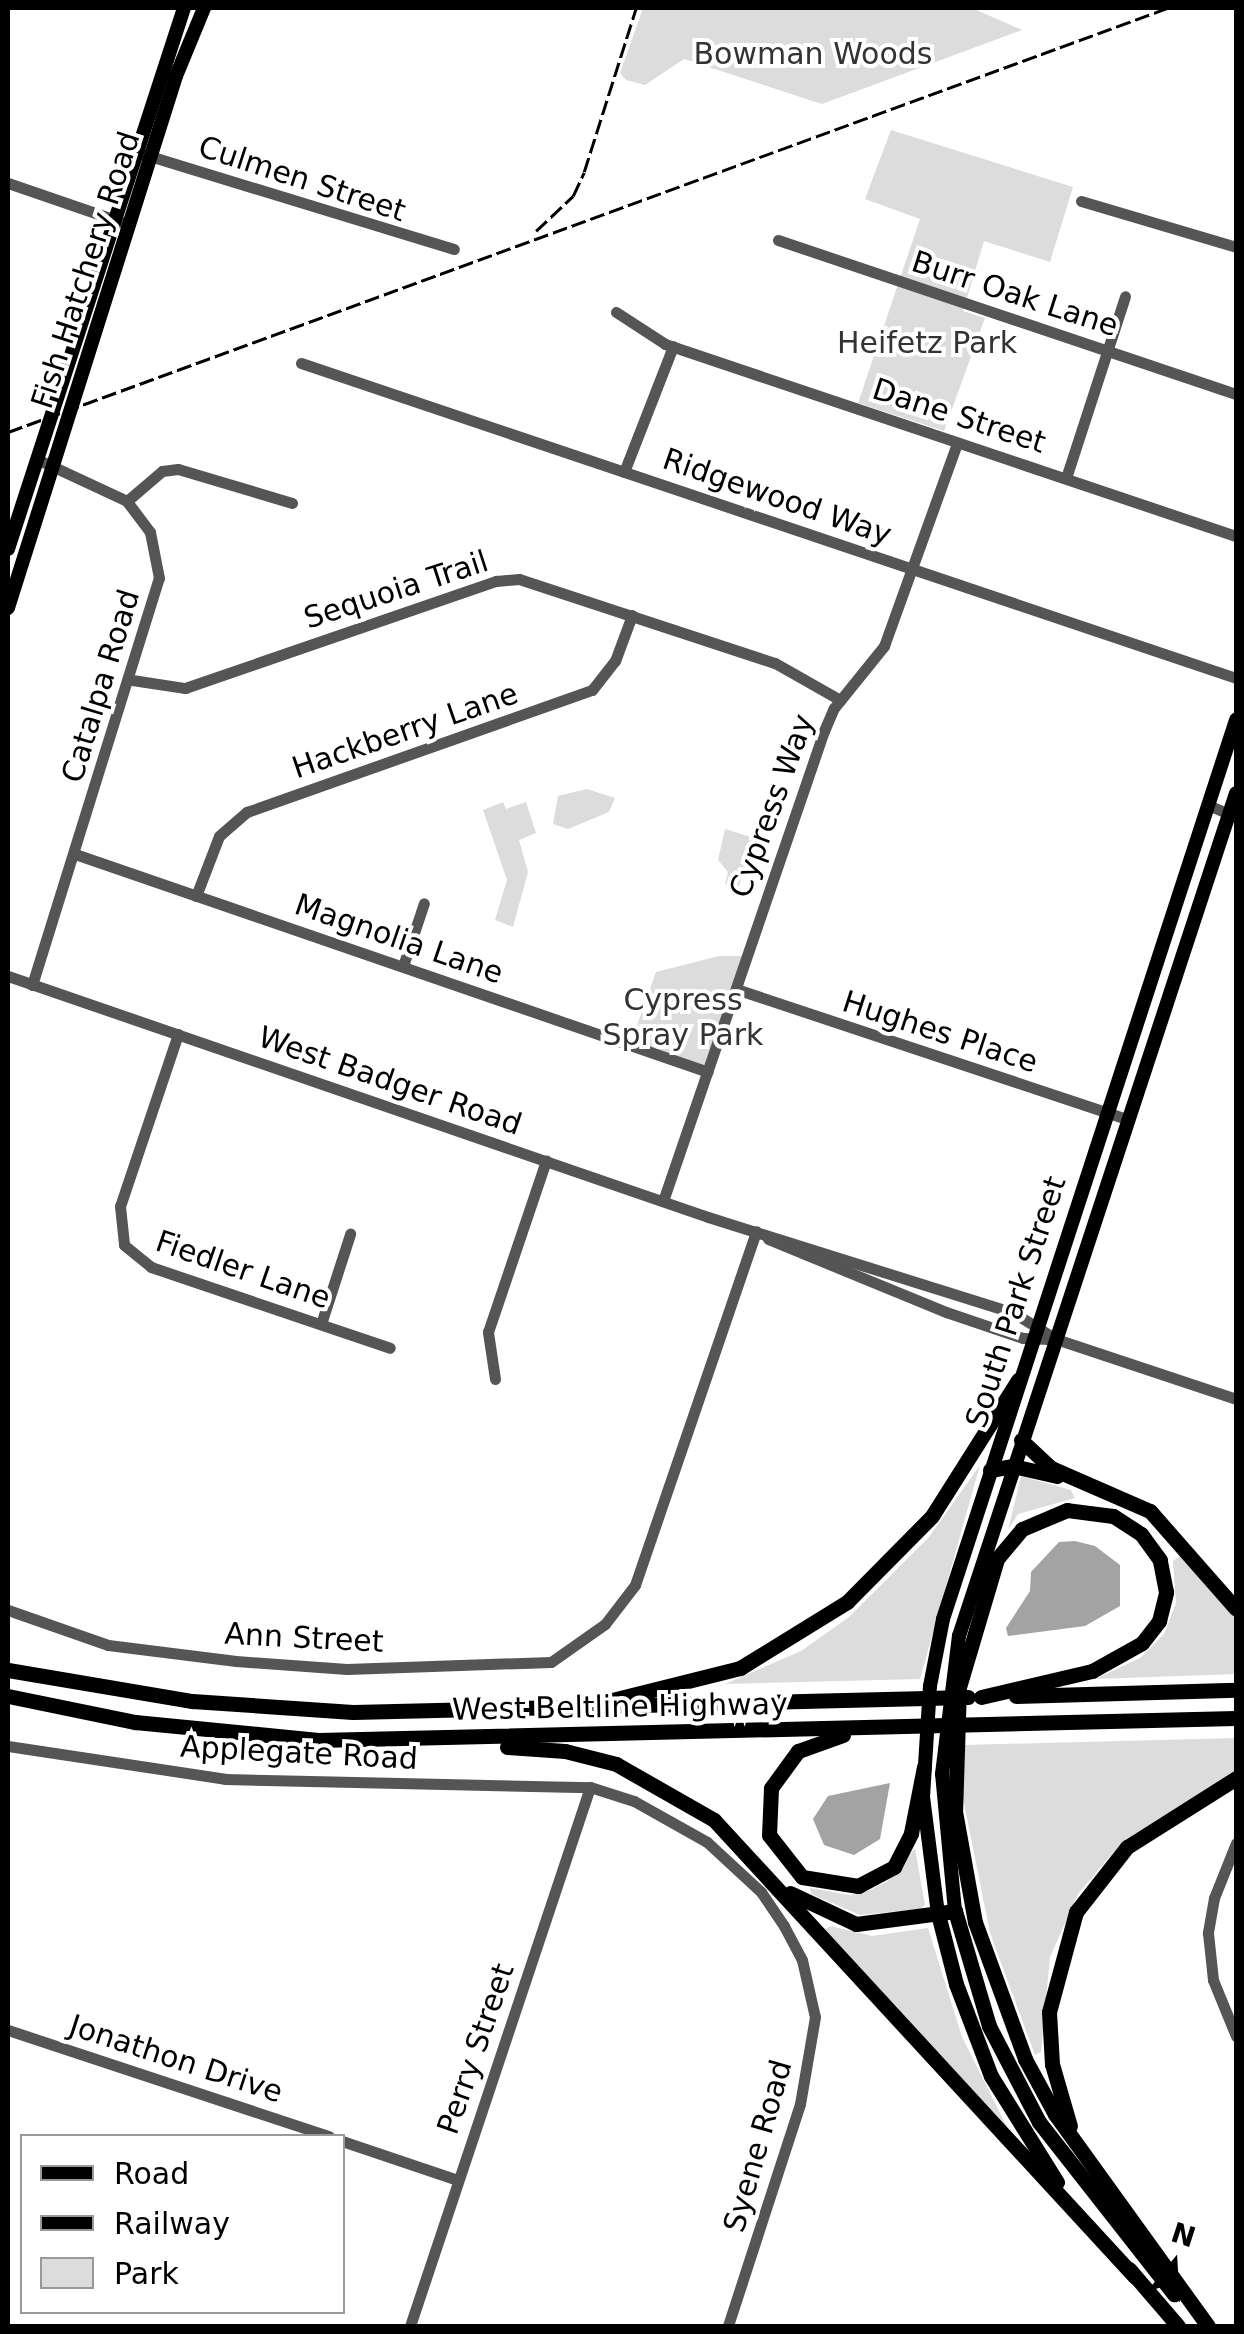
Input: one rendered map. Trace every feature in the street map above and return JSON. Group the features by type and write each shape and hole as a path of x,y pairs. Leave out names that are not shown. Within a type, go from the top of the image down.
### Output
{"highway":[{"path":"581,1708 722,1675 806,1631 904,1550 973,1460 1018,1380"},
{"path":"1022,1440 1032,1456 1076,1480 1150,1511 1236,1609"},
{"path":"990,1470 1013,1466 1076,1480"},
{"path":"981,1697 1092,1671 1147,1638 1166,1592 1160,1560 1141,1534 1114,1516 1080,1510 1046,1516 1022,1530 998,1559 959,1687 956,1811 975,1922 1006,2018 1076,2144 1205,2326"},
{"name":"West Beltline Highway","path":"8,1670 138,1694 285,1710 581,1708 1236,1690"},
{"name":"West Beltline Highway","path":"8,1699 51,1708 318,1740 1236,1718"},
{"path":"861,1729 798,1752 771,1788 769,1835 802,1878 858,1886 894,1866 911,1833 924,1767"},
{"path":"318,1740 552,1749 602,1759 656,1782 708,1815 1178,2326"},
{"path":"1076,2144 1049,2035 1066,1934 1090,1890 1127,1847 1236,1778"},
{"path":"767,1876 846,1922 878,1925 955,1911 989,2026 1039,2122 1205,2326"},
{"path":"938,1914 972,2030 1018,2127 1135,2277"}],"main road":[{"name":"Fish Hatchery Road","path":"8,548 184,8"},
{"name":"Fish Hatchery Road","path":"8,608 151,158 204,8"},
{"name":"South Park Street","path":"938,1914 924,1767 938,1639 1031,1339 1236,720"},
{"name":"South Park Street","path":"955,1911 942,1816 950,1675 1013,1466 1233,815 1236,793"}],"street":[{"name":"Culmen Street","path":"136,152 454,250"},
{"path":"8,184 130,225"},
{"path":"1081,201 1148,227 1236,247"},
{"name":"Burr Oak Lane","path":"778,240 1236,394"},
{"path":"1066,478 1125,296"},
{"name":"Dane Street","path":"616,312 673,346 1236,536"},
{"path":"624,472 673,346"},
{"name":"Ridgewood Way","path":"302,363 1236,678"},
{"name":"Cypress Way","path":"663,1201 840,700 884,646 957,443"},
{"path":"37,460 128,501 162,471 178,469 292,503"},
{"name":"Catalpa Road","path":"32,984 132,680 159,578 150,532 128,501"},
{"name":"Sequoia Trail","path":"132,680 185,688 496,581 533,581 790,669 840,700"},
{"name":"Hackberry Lane","path":"196,896 218,836 248,812 592,690 615,662 632,614"},
{"path":"1208,805 1233,815"},
{"name":"Magnolia Lane","path":"74,854 708,1072"},
{"path":"403,966 424,902"},
{"name":"West Badger Road","path":"8,976 663,1201 1036,1324 1056,1339"},
{"name":"Hughes Place","path":"736,989 1129,1120"},
{"name":"Fiedler Lane","path":"178,1034 120,1206 124,1245 150,1266 390,1348"},
{"path":"494,1379 488,1332 546,1161"},
{"name":"West Badger Road","path":"756,1232 923,1304 1031,1339 1056,1339 1236,1399"},
{"name":"Ann Street","path":"8,1610 133,1650 348,1669 529,1668 567,1654 594,1633 635,1584 756,1232"},
{"path":"321,1324 350,1234"},
{"name":"Applegate Road","path":"8,1746 225,1779 590,1787"},
{"name":"Perry Street","path":"410,2326 590,1787"},
{"name":"Syene Road","path":"590,1787 670,1820 741,1873 784,1926 813,1997 813,2041 800,2104 728,2326"},
{"path":"1236,1843 1214,1898 1208,1948 1213,1980 1236,2036"},
{"name":"Jonathon Drive","path":"8,2030 323,2134"},
{"path":"345,2142 458,2180"}],"green space":[{"name":"Bowman Woods","path":"643,8 972,8 1022,30 822,104 684,59 645,85 626,80 620,73"},
{"name":"Heifetz Park","path":"891,130 1073,187 1050,262 984,241 963,311 985,318 944,431 858,403 920,219 865,199"},
{"path":"587,789 615,798 609,812 568,829 553,824 558,796"},
{"path":"503,802 506,809 526,802 536,833 519,840 528,872 513,927 495,920 507,880 483,810"},
{"path":"725,829 754,838 738,889 725,884 728,872 718,860"},
{"name":"Cypress Spray Park","path":"719,956 747,956 708,1072 630,1045 656,972"},
{"path":"980,1465 920,1679 725,1684 801,1651 849,1617 929,1537"},
{"path":"1021,1476 1071,1490 1075,1498 1018,1514 1008,1530"},
{"path":"1180,1556 1236,1619 1236,1674 1095,1679 1140,1658 1164,1634 1176,1603 1173,1561"},
{"path":"1236,1738 1236,1771 1123,1841 1078,1894 1050,1957 1041,2052 1035,2055 990,1933 961,1788 963,1745"},
{"path":"915,1848 925,1905 920,1909 860,1915 811,1894 810,1888 850,1895 870,1890 888,1881"},
{"path":"830,1926 872,1936 928,1928 962,2037 1007,2127 825,1930"}],"shaded area":[{"path":"1059,1542 1095,1546 1120,1565 1120,1606 1085,1626 1008,1636 1006,1628 1030,1591 1031,1572"},
{"path":"890,1783 880,1839 854,1855 824,1845 813,1819 828,1796"}],"railway":[{"path":"536,231 573,196 584,172 636,8"},
{"path":"8,432 1167,8"}]}
